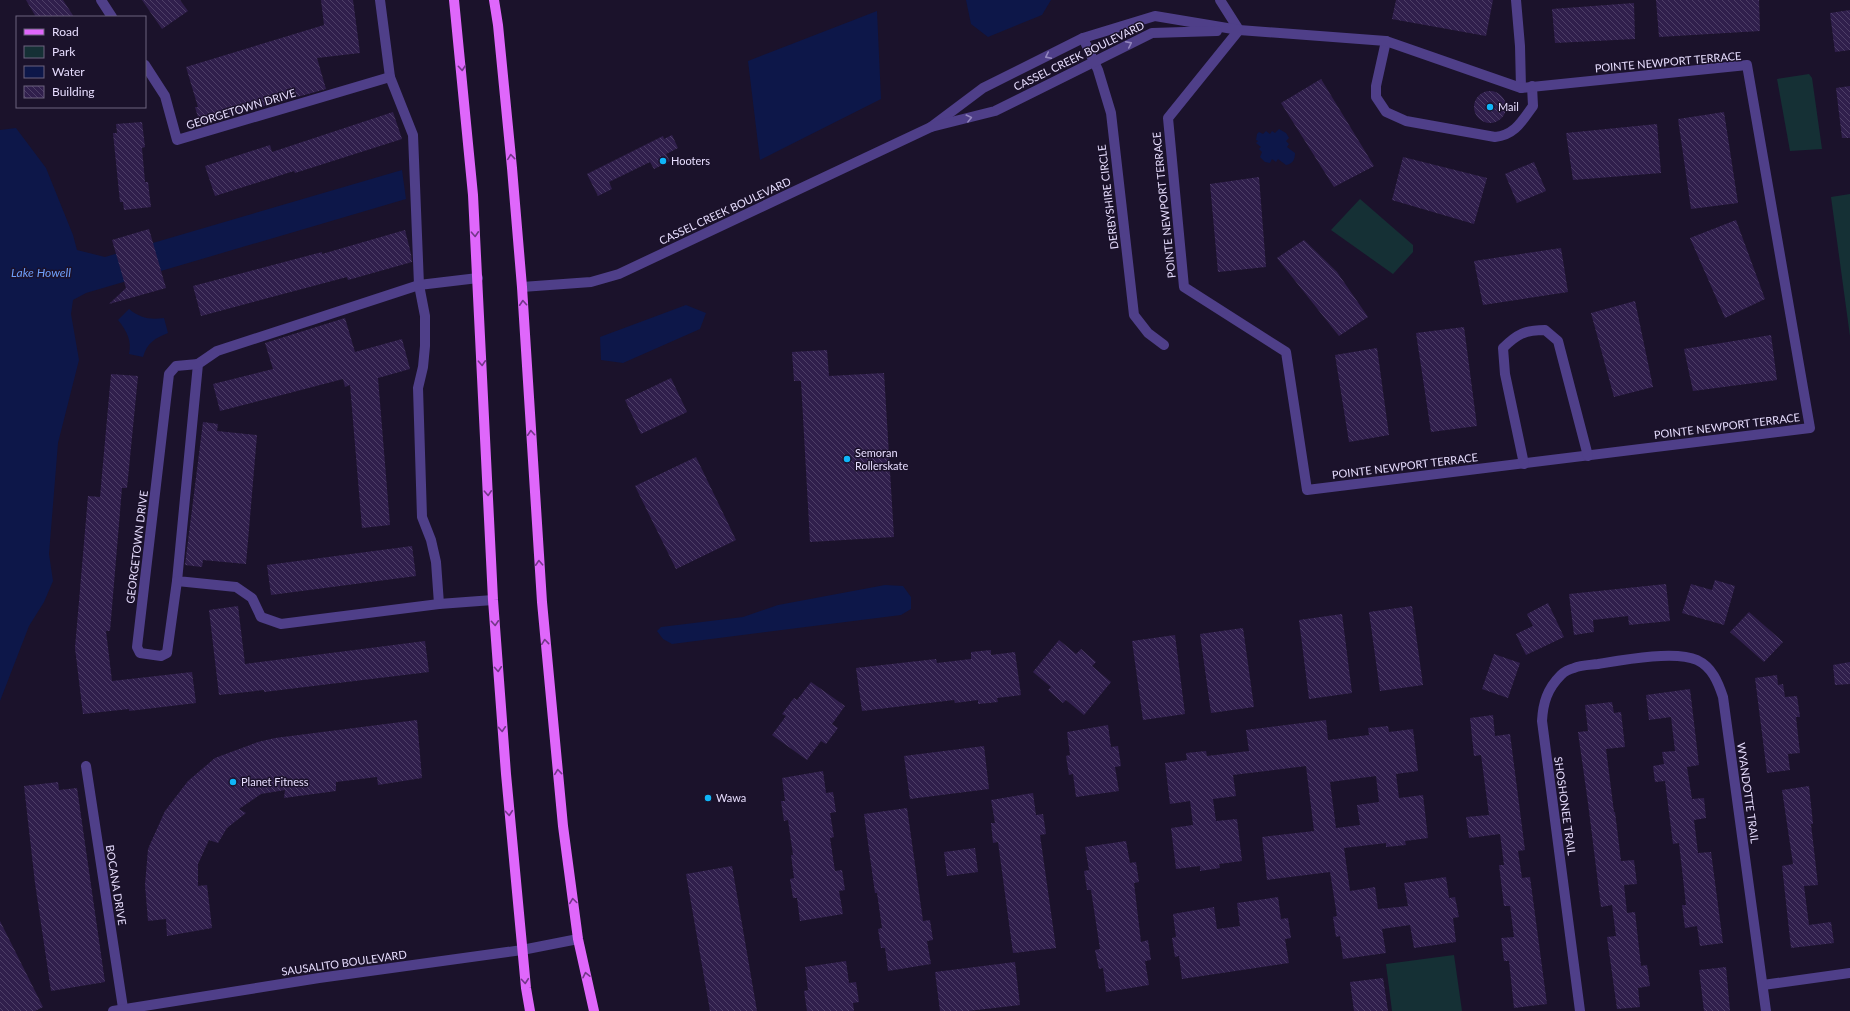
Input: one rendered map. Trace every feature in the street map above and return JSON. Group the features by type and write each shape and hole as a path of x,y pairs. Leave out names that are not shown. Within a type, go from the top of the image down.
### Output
{"main road":[{"path":"454,0 472,179 493,600 506,774 522,950 530,1011"},
{"path":"494,0 498,26 512,168 522,287 542,602 563,826 578,939 594,1011"}],"street":[{"path":"101,0 111,16"},
{"path":"380,0 390,77 413,135 419,285 425,316 423,367 418,388 422,517 431,540 436,562 439,604"},
{"path":"1220,0 1240,30"},
{"path":"1516,0 1520,46 1521,88"},
{"name":"CASSEL CREEK BOULEVARD","path":"931,127 983,88 1083,38 1155,16 1240,30"},
{"name":"CASSEL CREEK BOULEVARD","path":"522,287 591,282 619,274 931,127 995,111 1152,33 1240,30"},
{"name":"POINTE NEWPORT TERRACE","path":"1240,30 1386,41 1521,88 1747,65 1810,428 1307,490 1286,352 1184,287 1168,118 1240,30"},
{"name":"DERBYSHIRE CIRCLE","path":"1083,38 1094,61 1111,113 1134,315 1148,333 1164,345"},
{"path":"1386,41 1376,86 1376,97 1386,112 1406,121 1495,137 1507,136 1518,127 1533,106 1532,86"},
{"name":"GEORGETOWN DRIVE","path":"146,66 166,96 177,140 390,77"},
{"name":"GEORGETOWN DRIVE","path":"198,364 177,581 167,653 162,656 140,653 137,647 169,374 176,366 198,364 217,351 419,285 478,278"},
{"path":"1524,464 1505,374 1502,348 1515,336 1532,330 1545,330 1558,341 1588,456"},
{"path":"177,581 236,587 252,598 261,617 281,624 439,604 493,600"},
{"name":"WYANDOTTE TRAIL","path":"1625,660 1680,656 1697,660 1709,669 1717,681 1723,696 1766,1011"},
{"name":"SHOSHONEE TRAIL","path":"1580,1011 1542,722 1543,704 1549,689 1562,674 1575,667 1625,660"},
{"name":"BOCANA DRIVE","path":"86,766 118,1010"},
{"name":"SAUSALITO BOULEVARD","path":"118,1010 319,978 522,950 578,939"},
{"path":"1763,985 1850,974"}],"green space":[{"path":"1809,74 1812,78 1822,149 1790,151 1777,79"},
{"path":"1850,194 1850,336 1831,197"},
{"path":"1360,199 1413,245 1413,252 1393,274 1331,230"},
{"path":"1454,955 1462,1011 1392,1011 1386,964"}],"water":[{"path":"966,0 1051,0 1042,15 988,37 971,24"},
{"path":"877,11 881,99 760,160 748,61"},
{"name":"Lake Howell","path":"16,128 46,168 73,235 77,250 105,257 402,170 406,199 86,293 73,300 71,314 79,360 58,443 49,554 53,581 44,602 29,626 0,701 0,130"},
{"path":"1279,129 1286,133 1289,138 1286,141 1289,144 1287,147 1295,153 1295,157 1290,164 1286,165 1278,159 1276,162 1272,159 1270,163 1265,162 1260,157 1262,152 1259,149 1261,147 1256,143 1258,141 1256,140 1257,134 1259,132 1263,134 1266,131 1270,134 1272,131 1275,133"},
{"path":"686,305 706,313 700,329 623,363 601,360 600,337"},
{"path":"129,309 145,318 164,318 168,333 152,342 147,348 143,357 129,354 130,345 128,336 118,320"},
{"path":"885,585 903,586 911,597 911,609 901,615 672,644 663,639 657,631 661,627 743,617 778,605"}],"building":[{"path":"26,0 63,0 73,16 35,16"},
{"path":"142,0 180,0 188,11 162,29"},
{"path":"321,0 353,0 360,53 317,58 326,89 200,124 195,107 198,107 186,67 324,25"},
{"path":"1396,0 1493,0 1486,36 1392,19"},
{"path":"1656,0 1759,0 1760,31 1659,37"},
{"path":"1634,3 1635,39 1555,43 1552,9"},
{"path":"1850,10 1850,50 1835,52 1830,13"},
{"path":"1321,79 1374,166 1334,187 1281,103"},
{"path":"1850,86 1850,138 1842,138 1836,88"},
{"name":"Mail","path":"1490,91 1496,92 1503,98 1506,107 1505,113 1499,120 1490,123 1484,122 1477,116 1474,107 1475,101 1481,94"},
{"path":"393,112 402,139 295,173 294,171 215,196 205,166 270,145 272,152"},
{"path":"1724,112 1738,203 1691,209 1678,119"},
{"path":"142,122 145,147 142,148 145,182 148,182 151,207 124,210 123,202 120,202 113,133 117,133 116,124"},
{"path":"1657,124 1661,173 1573,180 1566,133"},
{"path":"672,135 678,148 666,154 670,161 654,169 650,162 609,182 612,189 598,196 587,174 663,136 664,139"},
{"path":"1403,157 1487,178 1474,224 1392,200"},
{"path":"1534,162 1546,191 1517,203 1505,174"},
{"path":"1259,177 1266,267 1218,272 1210,184"},
{"path":"1736,220 1765,299 1725,318 1690,238"},
{"path":"149,229 166,288 109,304 126,288 112,240"},
{"path":"405,230 412,262 348,280 347,277 201,316 193,286 322,252 322,254"},
{"path":"1304,240 1337,272 1368,317 1339,336 1277,258"},
{"path":"1561,248 1568,292 1483,305 1474,261"},
{"path":"1635,301 1653,387 1614,397 1591,313"},
{"path":"345,318 355,352 402,339 410,369 378,378 390,525 362,528 350,385 345,387 343,379 220,411 213,384 273,369 265,343"},
{"path":"1464,327 1477,426 1431,432 1416,333"},
{"path":"1771,335 1777,380 1693,391 1684,349"},
{"path":"1377,348 1389,435 1349,442 1335,355"},
{"name":"Semoran Rollerskate","path":"827,350 829,376 884,373 894,537 810,542 801,381 794,381 792,352"},
{"path":"111,374 138,376 127,488 122,488 110,631 106,631 112,681 192,672 196,703 129,711 129,709 83,714 75,648 88,496 100,497"},
{"path":"671,378 687,412 641,434 625,400"},
{"path":"203,422 218,424 217,431 257,435 246,564 203,560 202,567 185,565"},
{"path":"696,457 736,540 676,569 635,486"},
{"path":"412,546 416,576 271,595 267,565"},
{"path":"1715,580 1735,586 1724,625 1682,613 1691,584 1712,590"},
{"path":"1666,584 1670,621 1629,625 1628,616 1593,620 1594,632 1574,635 1569,594"},
{"path":"1548,603 1564,637 1526,655 1516,634 1533,626 1527,614"},
{"path":"238,606 245,664 425,641 429,672 264,692 264,690 219,695 209,610"},
{"path":"1412,606 1423,685 1380,691 1369,612"},
{"path":"1749,612 1783,642 1764,662 1730,632"},
{"path":"1342,614 1352,693 1309,699 1299,620"},
{"path":"1243,628 1254,707 1211,713 1200,634"},
{"path":"1175,635 1185,714 1143,720 1132,641"},
{"path":"1059,640 1076,654 1081,649 1096,662 1092,666 1111,682 1084,715 1066,700 1063,703 1048,690 1051,687 1033,672"},
{"path":"991,650 991,655 1015,652 1021,695 997,698 998,702 978,704 978,700 955,703 954,700 862,711 856,668 936,659 937,663 971,659 971,652"},
{"path":"1494,654 1520,663 1508,698 1482,689"},
{"path":"1850,662 1850,684 1835,685 1833,665"},
{"path":"1777,675 1778,685 1783,684 1785,697 1797,696 1800,717 1796,717 1800,753 1788,754 1790,770 1767,773 1755,678"},
{"path":"811,682 845,706 832,724 838,728 826,744 821,741 807,760 772,735 786,716 782,714 794,698 797,700"},
{"path":"1690,689 1699,765 1687,767 1692,799 1704,798 1706,818 1694,820 1698,853 1711,852 1723,943 1700,946 1697,926 1685,928 1682,905 1686,905 1679,843 1673,844 1665,781 1655,782 1653,766 1664,764 1662,752 1675,751 1671,717 1649,720 1646,695"},
{"path":"1612,702 1614,713 1621,712 1625,747 1606,749 1614,812 1621,861 1634,860 1637,884 1624,885 1627,913 1635,912 1641,966 1647,965 1650,986 1638,988 1640,1007 1617,1009 1607,937 1616,936 1612,905 1601,907 1578,732 1588,731 1585,705"},
{"path":"1493,715 1495,736 1510,734 1525,850 1518,851 1522,878 1530,877 1547,1004 1514,1008 1509,961 1504,961 1501,938 1514,937 1510,906 1504,906 1499,865 1504,865 1500,834 1469,838 1466,817 1489,815 1481,755 1474,756 1470,718"},
{"path":"417,720 422,778 378,785 377,777 336,782 336,791 284,798 285,790 261,794 239,809 246,813 227,828 218,843 209,840 198,864 198,886 207,885 212,928 167,936 166,919 148,921 145,885 148,849 165,811 188,781 215,758 258,742 275,738"},
{"path":"1326,720 1328,740 1369,735 1368,728 1388,726 1389,732 1413,729 1418,771 1396,774 1399,798 1423,795 1428,838 1405,841 1406,845 1386,847 1386,843 1344,848 1350,891 1375,887 1378,909 1408,906 1404,883 1446,877 1449,898 1455,897 1459,917 1453,918 1456,942 1414,948 1410,925 1382,929 1386,953 1343,959 1340,936 1336,937 1333,917 1337,916 1330,872 1267,880 1262,837 1314,831 1306,766 1233,775 1236,796 1213,799 1216,821 1237,819 1242,861 1219,864 1220,868 1200,871 1200,866 1176,869 1171,828 1193,825 1190,801 1170,804 1165,763 1187,760 1186,753 1206,751 1207,756 1249,751 1246,730","holes":["1376,776 1379,802 1357,805 1360,825 1336,828 1330,782"]},
{"path":"1108,725 1111,747 1118,746 1121,766 1115,767 1119,791 1076,797 1073,774 1069,775 1066,756 1070,755 1067,732"},
{"path":"984,746 989,789 910,799 904,756"},
{"path":"823,771 826,793 833,792 836,812 830,813 834,837 830,838 835,871 842,870 845,890 839,891 843,914 800,921 797,898 793,898 790,879 794,878 791,855 793,855 788,820 784,821 781,801 785,801 782,778"},
{"path":"58,782 59,790 77,788 105,982 51,991 35,883 24,786"},
{"path":"1809,786 1813,824 1811,824 1818,885 1804,886 1809,925 1831,922 1834,943 1791,948 1782,866 1793,864 1782,790"},
{"path":"1033,793 1036,815 1043,814 1046,834 1040,835 1056,948 1013,953 998,842 993,843 991,823 995,823 991,800"},
{"path":"907,808 923,921 930,920 933,940 927,941 931,964 888,971 885,948 881,948 878,929 882,928 877,893 875,893 864,814"},
{"path":"1126,841 1130,863 1136,862 1139,882 1134,883 1141,942 1148,940 1151,960 1145,961 1149,985 1106,992 1103,968 1099,969 1095,950 1100,949 1091,890 1087,890 1084,871 1089,870 1085,847"},
{"path":"975,848 978,872 947,876 944,852"},
{"path":"732,866 757,1011 710,1011 686,874"},
{"path":"1278,897 1281,919 1288,918 1291,938 1285,939 1289,963 1182,979 1179,956 1175,957 1172,938 1176,937 1173,914 1214,907 1217,929 1240,926 1237,903"},
{"path":"0,921 43,1007 35,1011 0,1011"},
{"path":"846,961 849,983 856,982 859,1002 853,1003 854,1011 807,1011 804,991 808,990 805,967"},
{"path":"1015,962 1020,1005 968,1011 940,1011 935,972"},
{"path":"1726,967 1730,1011 1704,1011 1699,970"},
{"path":"1383,978 1388,1011 1354,1011 1350,982"}],"place":[{"name":"Mail","path":"1490,107"},
{"name":"Hooters","path":"663,161"},
{"name":"Semoran Rollerskate","path":"847,459"},
{"name":"Planet Fitness","path":"233,782"},
{"name":"Wawa","path":"708,798"}]}
